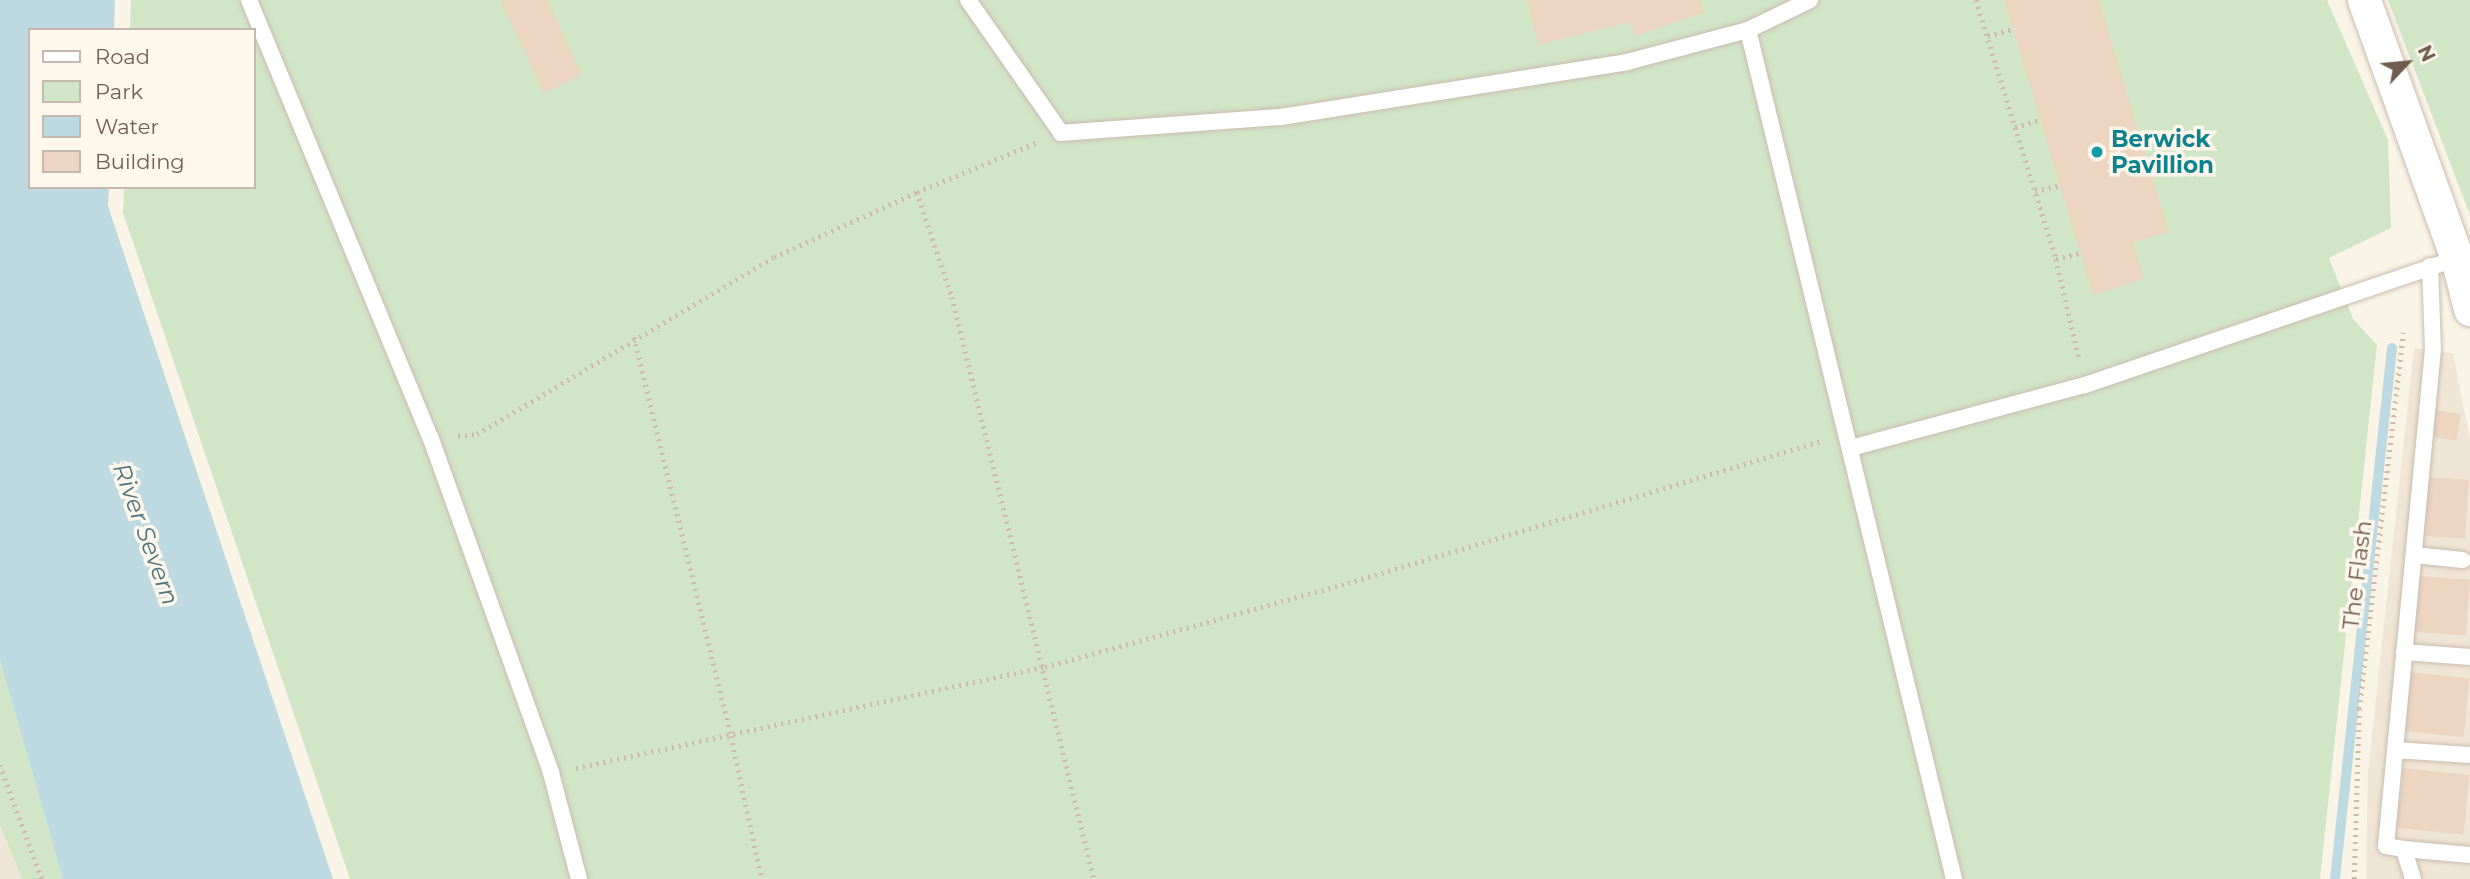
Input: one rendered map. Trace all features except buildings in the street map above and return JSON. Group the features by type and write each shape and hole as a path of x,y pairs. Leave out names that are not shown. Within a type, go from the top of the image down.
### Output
{"street":[{"path":"2364,0 2444,262 2470,309"}],"lane":[{"path":"249,0 431,439 551,774 579,879"},
{"path":"968,0 1061,133 1281,117 1628,62 1748,30 1810,0"},
{"path":"1748,30 1954,879"},
{"path":"1849,441 2085,384 2444,262 2386,846 2470,855"},
{"path":"2414,555 2463,560"},
{"path":"2404,652 2470,657"},
{"path":"2395,750 2470,755"},
{"path":"2404,849 2413,879"}],"path":[{"path":"1976,0 2056,259 2085,384"},
{"path":"1988,36 2013,29"},
{"path":"2015,127 2040,120"},
{"path":"431,439 477,434 635,337 774,257 917,192 1061,133"},
{"path":"2035,191 2060,185"},
{"path":"917,192 952,297 1045,667 1094,879"},
{"path":"2056,259 2080,253"},
{"name":"The Flash","path":"2354,879 2359,709 2405,312 2400,277"},
{"path":"635,337 731,736 762,879"},
{"path":"551,774 1045,667 1849,441"},
{"path":"0,765 42,879"}],"shaded area":[{"path":"2414,348 2453,353 2470,440 2470,879 2366,879 2368,772"},
{"path":"0,825 22,879 0,879"}],"green space":[{"path":"131,0 2327,0 2388,140 2391,228 2329,258 2353,319 2377,345 2320,879 350,879 123,213 124,189 256,189 256,28 130,28"},
{"path":"2388,0 2470,0 2470,215"},
{"path":"0,661 63,879 22,879 0,825"}],"water":[{"name":"River Severn","path":"0,0 115,0 114,28 28,28 28,189 109,189 108,206 333,879 63,879 0,661"}],"waterway":[{"path":"2335,879 2392,348"}],"place":[{"name":"Berwick Pavillion","path":"2097,152"}]}
